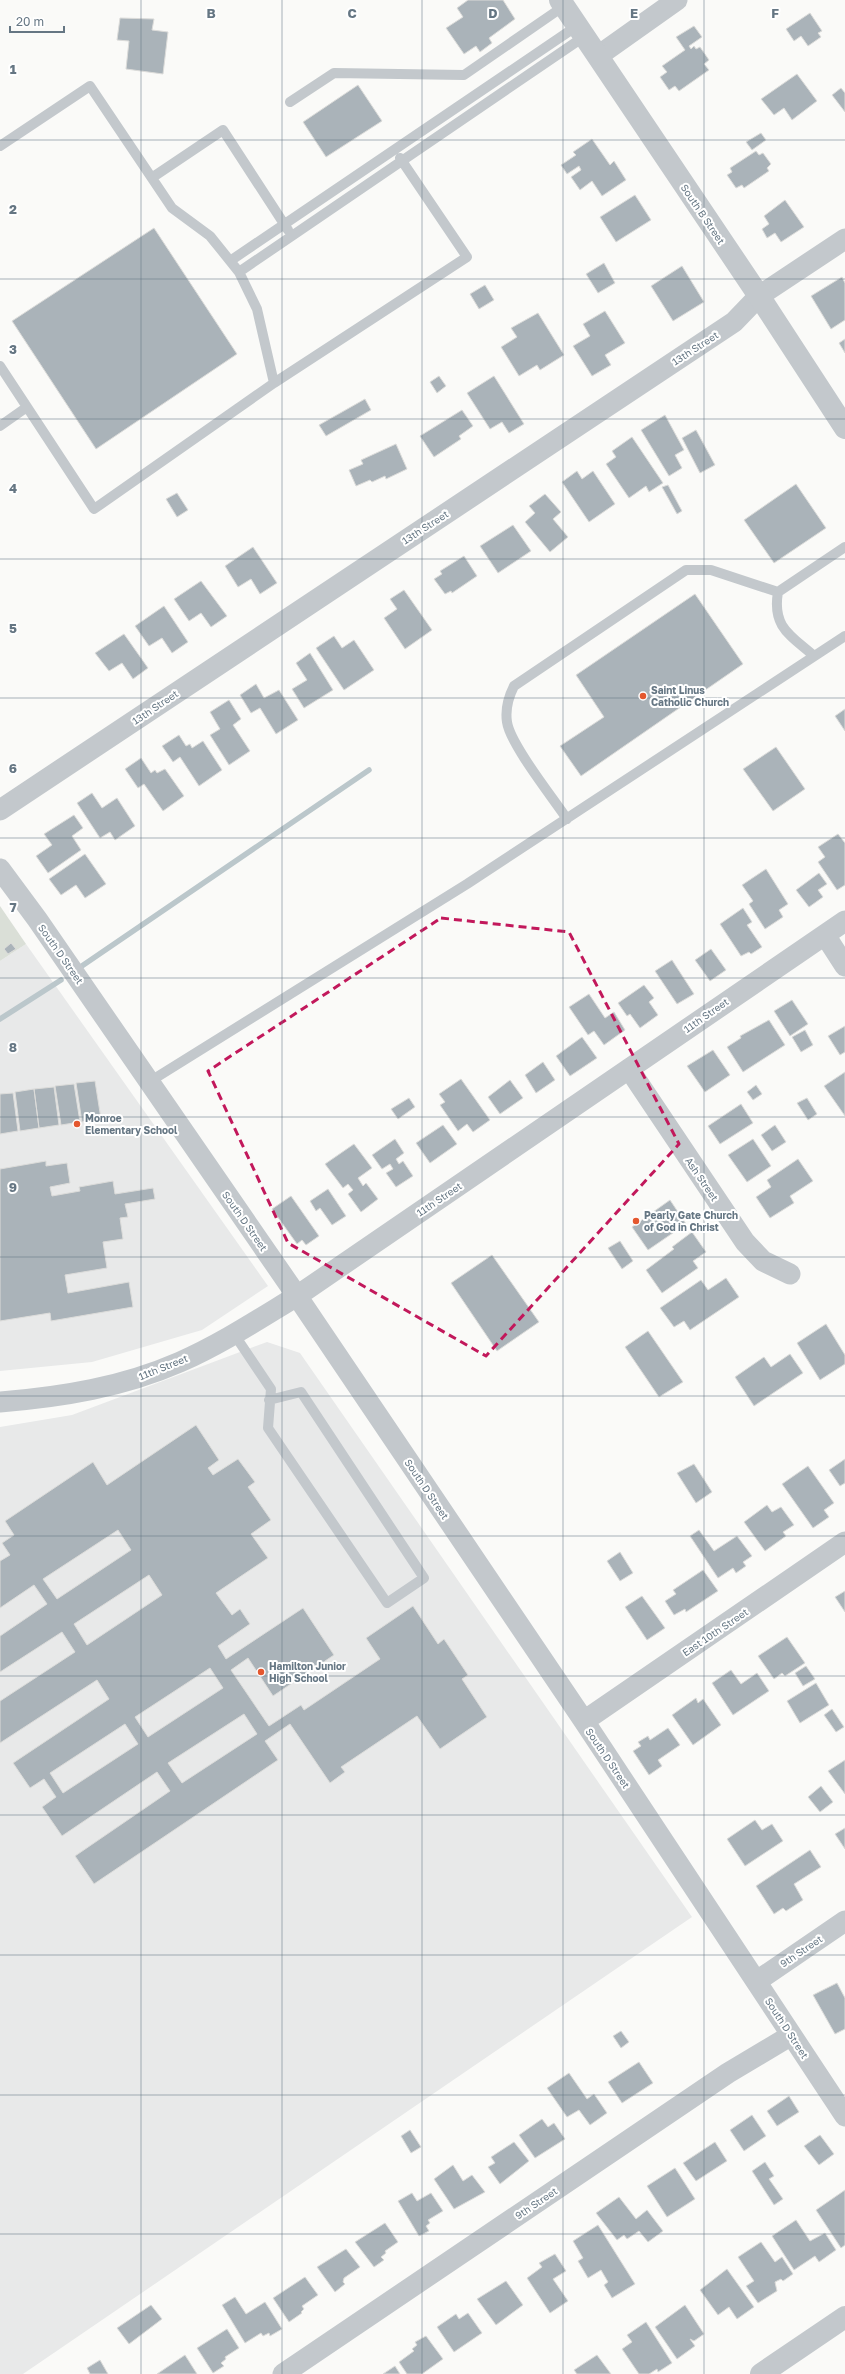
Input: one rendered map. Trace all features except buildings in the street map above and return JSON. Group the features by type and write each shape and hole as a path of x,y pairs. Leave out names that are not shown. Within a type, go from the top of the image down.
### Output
{"street":[{"path":"598,56 677,0"},
{"name":"South B Street","path":"562,3 759,296 845,428"},
{"name":"13th Street","path":"0,810 728,327 745,314 759,296 845,239"},
{"name":"South D Street","path":"0,869 297,1296 584,1721 757,1981 790,2036 845,2116"},
{"name":"11th Street","path":"0,1402 60,1396 130,1380 180,1362 234,1334 297,1296 845,921"},
{"path":"825,935 845,966"},
{"name":"Ash Street","path":"629,1069 745,1242 763,1261 790,1274"},
{"name":"East 10th Street","path":"584,1721 845,1542"},
{"name":"9th Street","path":"757,1981 845,1921"},
{"name":"9th Street","path":"283,2374 728,2073 790,2036"},
{"path":"761,2374 845,2317"}],"lane":[{"path":"290,102 334,73 464,75 562,3"},
{"path":"230,260 285,225 395,150 581,31"},
{"path":"239,272 403,162 581,31"},
{"path":"0,146 90,86 153,177 172,208 210,236 239,272 257,309 274,383"},
{"path":"153,177 224,130 292,236"},
{"path":"0,366 94,509 274,383 466,256 395,150"},
{"path":"0,426 27,407"},
{"path":"814,656 780,623 776,606 778,592 845,547"},
{"path":"567,819 514,742 507,723 507,700 514,686 686,570 711,570 778,592"},
{"path":"149,1082 467,884 845,636"},
{"path":"234,1334 271,1389 270,1400 268,1428 387,1603 424,1578 301,1392 270,1400"}],"highlighted area":[{"path":"441,918 569,932 679,1144 486,1356 288,1243 208,1071"}],"shaded area":[{"path":"0,906 26,944 0,961"},
{"name":"Monroe Elementary School","path":"26,944 268,1286 202,1330 92,1362 0,1371 0,961"},
{"name":"Hamilton Junior High School","path":"267,1342 300,1353 692,1917 23,2374 0,2374 0,1427 72,1415"}],"waterway":[{"path":"76,970 369,770"},
{"path":"0,1019 61,980"}],"place":[{"name":"Saint Linus Catholic Church","path":"643,696"},
{"name":"Monroe Elementary School","path":"77,1124"},
{"name":"Pearly Gate Church of God in Christ","path":"636,1221"},
{"name":"Hamilton Junior High School","path":"261,1672"}]}
